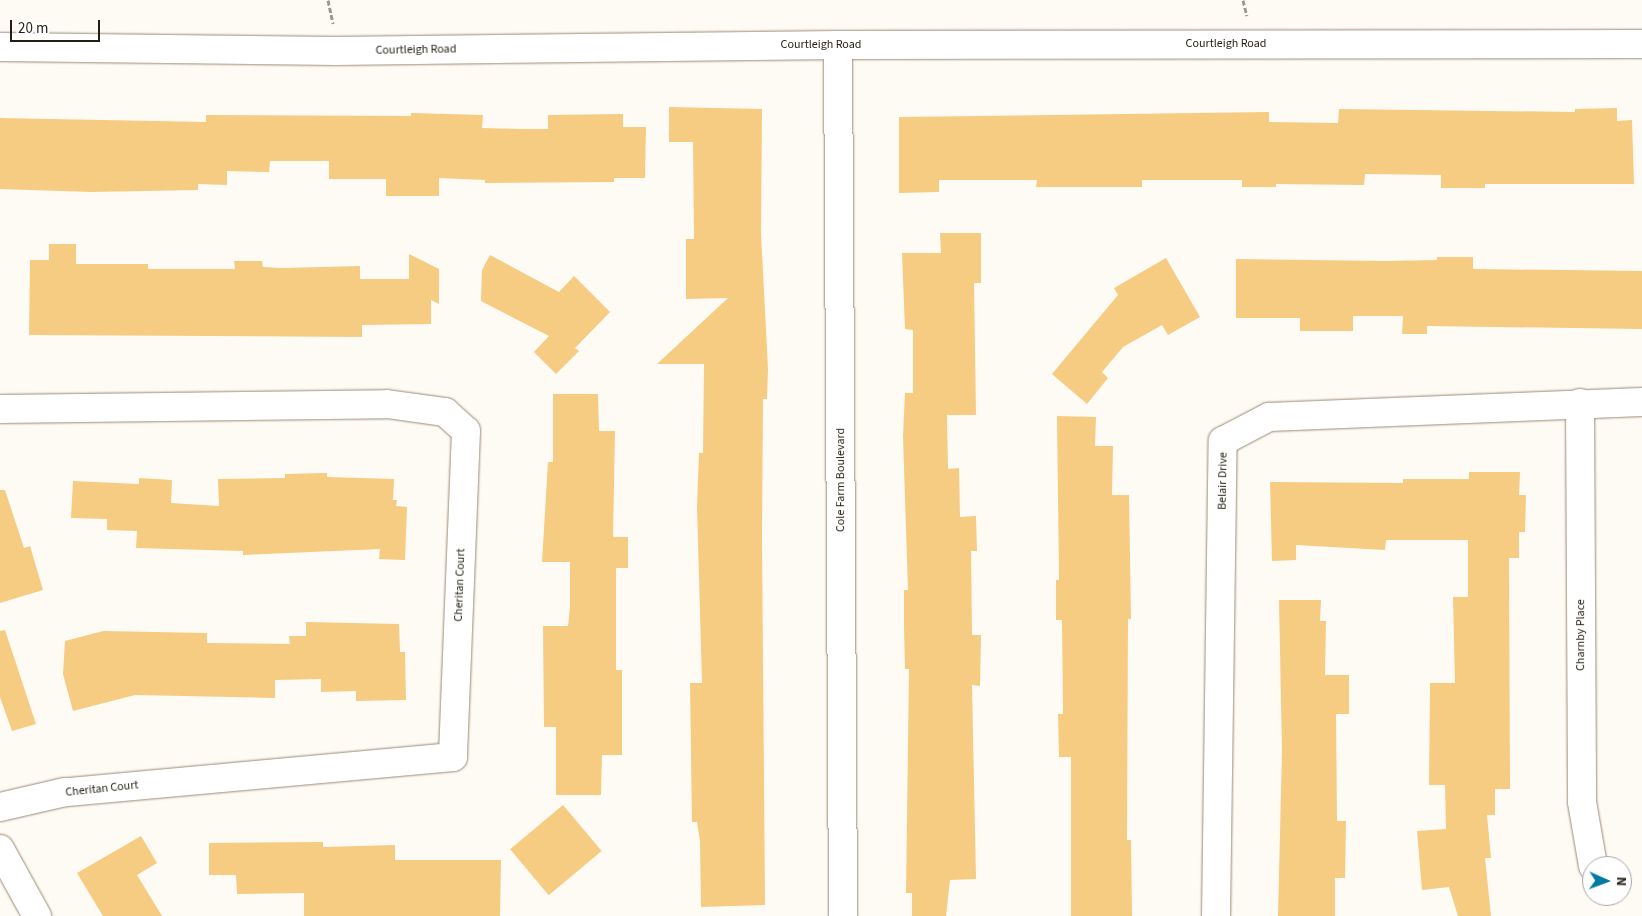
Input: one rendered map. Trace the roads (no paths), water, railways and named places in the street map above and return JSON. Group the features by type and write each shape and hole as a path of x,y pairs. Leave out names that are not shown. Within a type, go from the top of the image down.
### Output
{"street":[{"name":"Courtleigh Road","path":"0,47 335,51 838,45 1642,44"},
{"name":"Cole Farm Boulevard","path":"838,45 842,916"},
{"name":"Belair Drive","path":"1216,916 1223,441 1269,417 1642,402"},
{"name":"Charnby Place","path":"1580,403 1582,802 1591,856"},
{"name":"Cheritan Court","path":"0,409 387,404 445,412 466,431 453,757 65,792 0,807"},
{"path":"0,849 36,916"}]}
